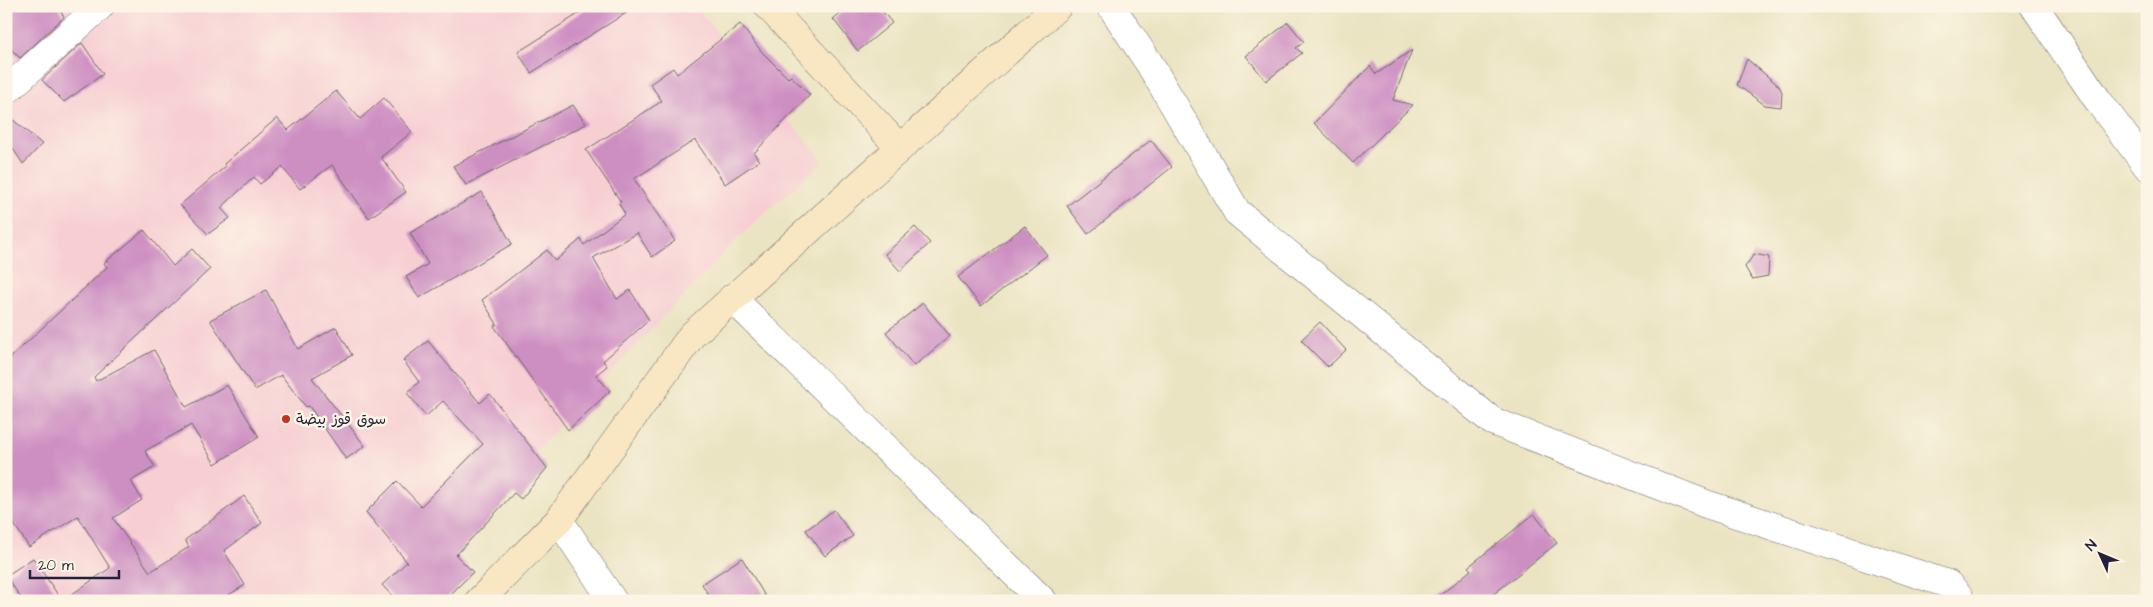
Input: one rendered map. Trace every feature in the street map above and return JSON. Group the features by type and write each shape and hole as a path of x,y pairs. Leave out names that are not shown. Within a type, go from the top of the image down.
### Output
{"main road":[{"path":"768,6 899,146"},
{"path":"479,601 559,520 692,336 899,146 1058,6"}],"street":[{"path":"6,91 100,6"},
{"path":"1111,6 1154,71 1238,212 1492,420 1706,504 1948,584 1963,599"},
{"path":"2034,6 2099,102 2147,166"},
{"path":"732,298 1043,601"},
{"path":"559,520 613,601"}],"shaded area":[{"name":"سوق قوز بيضة","path":"6,6 695,6 823,161 739,237 394,601 6,601"}],"building":[{"path":"13,6 57,6 64,17 20,58 6,44 6,14"},
{"path":"591,6 637,6 531,73 518,52"},
{"path":"849,6 878,6 892,23 858,51 833,19"},
{"path":"1288,22 1304,42 1296,48 1302,53 1266,81 1246,56"},
{"path":"740,24 762,52 788,78 791,76 810,95 754,153 759,161 725,184 695,140 634,179 675,241 652,257 637,233 593,258 617,299 630,290 649,320 603,361 607,366 596,375 610,391 568,430 494,326 497,324 482,300 547,250 555,261 581,239 584,245 625,214 619,204 621,202 586,150 662,101 650,84 673,68 677,74"},
{"path":"82,43 103,74 64,102 42,80"},
{"path":"1412,50 1393,100 1413,105 1353,163 1314,123 1370,66 1376,74"},
{"path":"1747,59 1779,86 1782,92 1781,107 1765,105 1737,85"},
{"path":"336,91 360,119 384,98 412,132 381,157 406,192 369,218 332,165 300,189 282,167 260,184 254,177 221,208 230,218 208,234 180,205 226,166 224,164 277,118 288,130"},
{"path":"573,105 586,124 466,185 453,166"},
{"path":"6,114 42,144 23,164 6,138"},
{"path":"1151,140 1172,167 1088,234 1067,206"},
{"path":"482,192 512,244 419,298 406,277 428,264 410,233"},
{"path":"1025,226 1047,255 981,306 958,277"},
{"path":"915,227 930,243 900,271 885,254"},
{"path":"144,230 173,266 192,249 210,269 94,377 96,381 154,350 186,407 227,385 259,437 215,464 191,425 145,451 155,467 131,481 142,500 113,518 150,572 189,547 185,540 244,496 262,523 224,551 245,585 219,601 62,601 110,568 78,516 29,547 6,512 6,362 107,267 104,263"},
{"path":"1754,254 1769,257 1768,276 1752,279 1745,267"},
{"path":"266,290 298,349 336,327 352,355 312,378 365,446 346,459 309,406 306,407 281,375 255,390 210,320"},
{"path":"923,303 950,336 914,366 886,332"},
{"path":"1320,322 1346,350 1328,367 1301,340"},
{"path":"428,341 480,403 490,394 547,468 521,499 514,493 456,555 473,572 444,601 397,601 382,585 407,562 366,512 397,481 421,506 483,444 443,401 426,416 407,393 419,382 403,360"},
{"path":"834,510 853,536 825,556 806,530"},
{"path":"1534,514 1557,543 1485,601 1433,601 1471,570 1468,567"},
{"path":"33,558 62,601 23,601 6,576"},
{"path":"742,558 768,601 712,601 702,584"}],"place":[{"name":"سوق قوز بيضة","path":"286,419"}]}
